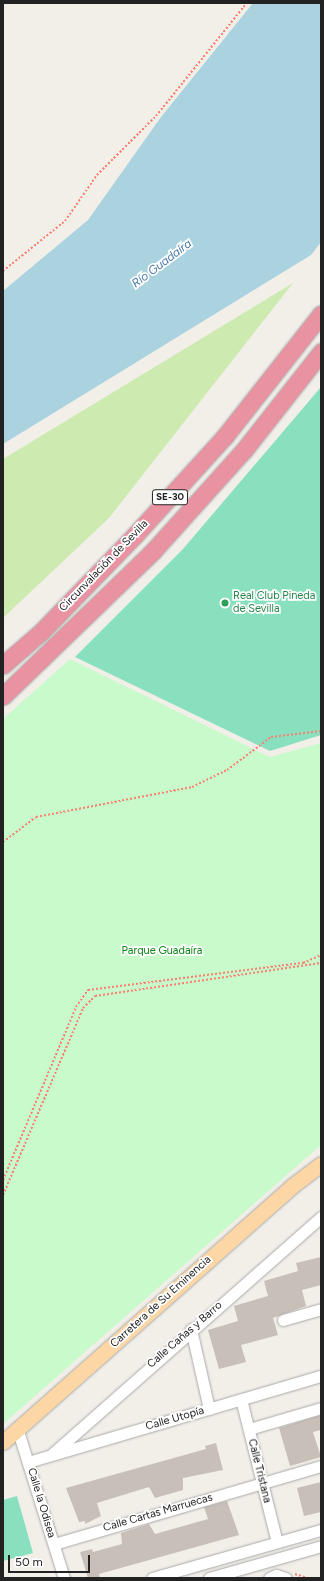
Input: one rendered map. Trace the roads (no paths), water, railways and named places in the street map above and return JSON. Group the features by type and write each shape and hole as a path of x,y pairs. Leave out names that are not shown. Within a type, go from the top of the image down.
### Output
{"highway":[{"name":"Circunvalación de Sevilla","path":"3,665 41,632 141,529 225,436 321,314"},
{"name":"Circunvalación de Sevilla","path":"3,696 153,551 244,450 321,352"}],"main road":[{"name":"Carretera de Su Eminencia","path":"3,1442 292,1186 321,1164"}],"street":[{"name":"Calle Cañas y Barro","path":"51,1455 191,1329 321,1217"},
{"path":"283,1320 321,1309"},
{"path":"191,1329 209,1408"},
{"name":"Calle Utopía","path":"28,1462 321,1376"},
{"name":"Calle Tristana","path":"241,1399 277,1542"},
{"path":"249,1429 321,1408"},
{"name":"Calle la Odisea","path":"17,1428 64,1578"},
{"name":"Calle Cartas Marruecas","path":"54,1544 321,1466"},
{"path":"152,1578 321,1530"},
{"path":"209,1578 321,1546"},
{"path":"198,1565 204,1578"},
{"path":"269,1578 276,1575 286,1578"}],"water":[{"name":"Río Guadaíra","path":"253,3 321,3 321,242 311,255 3,444 3,291 88,220 161,117"}],"place":[{"name":"Real Club Pineda de Sevilla","path":"225,603"}],"park label":[{"name":"Parque Guadaíra","path":"162,951"}]}
